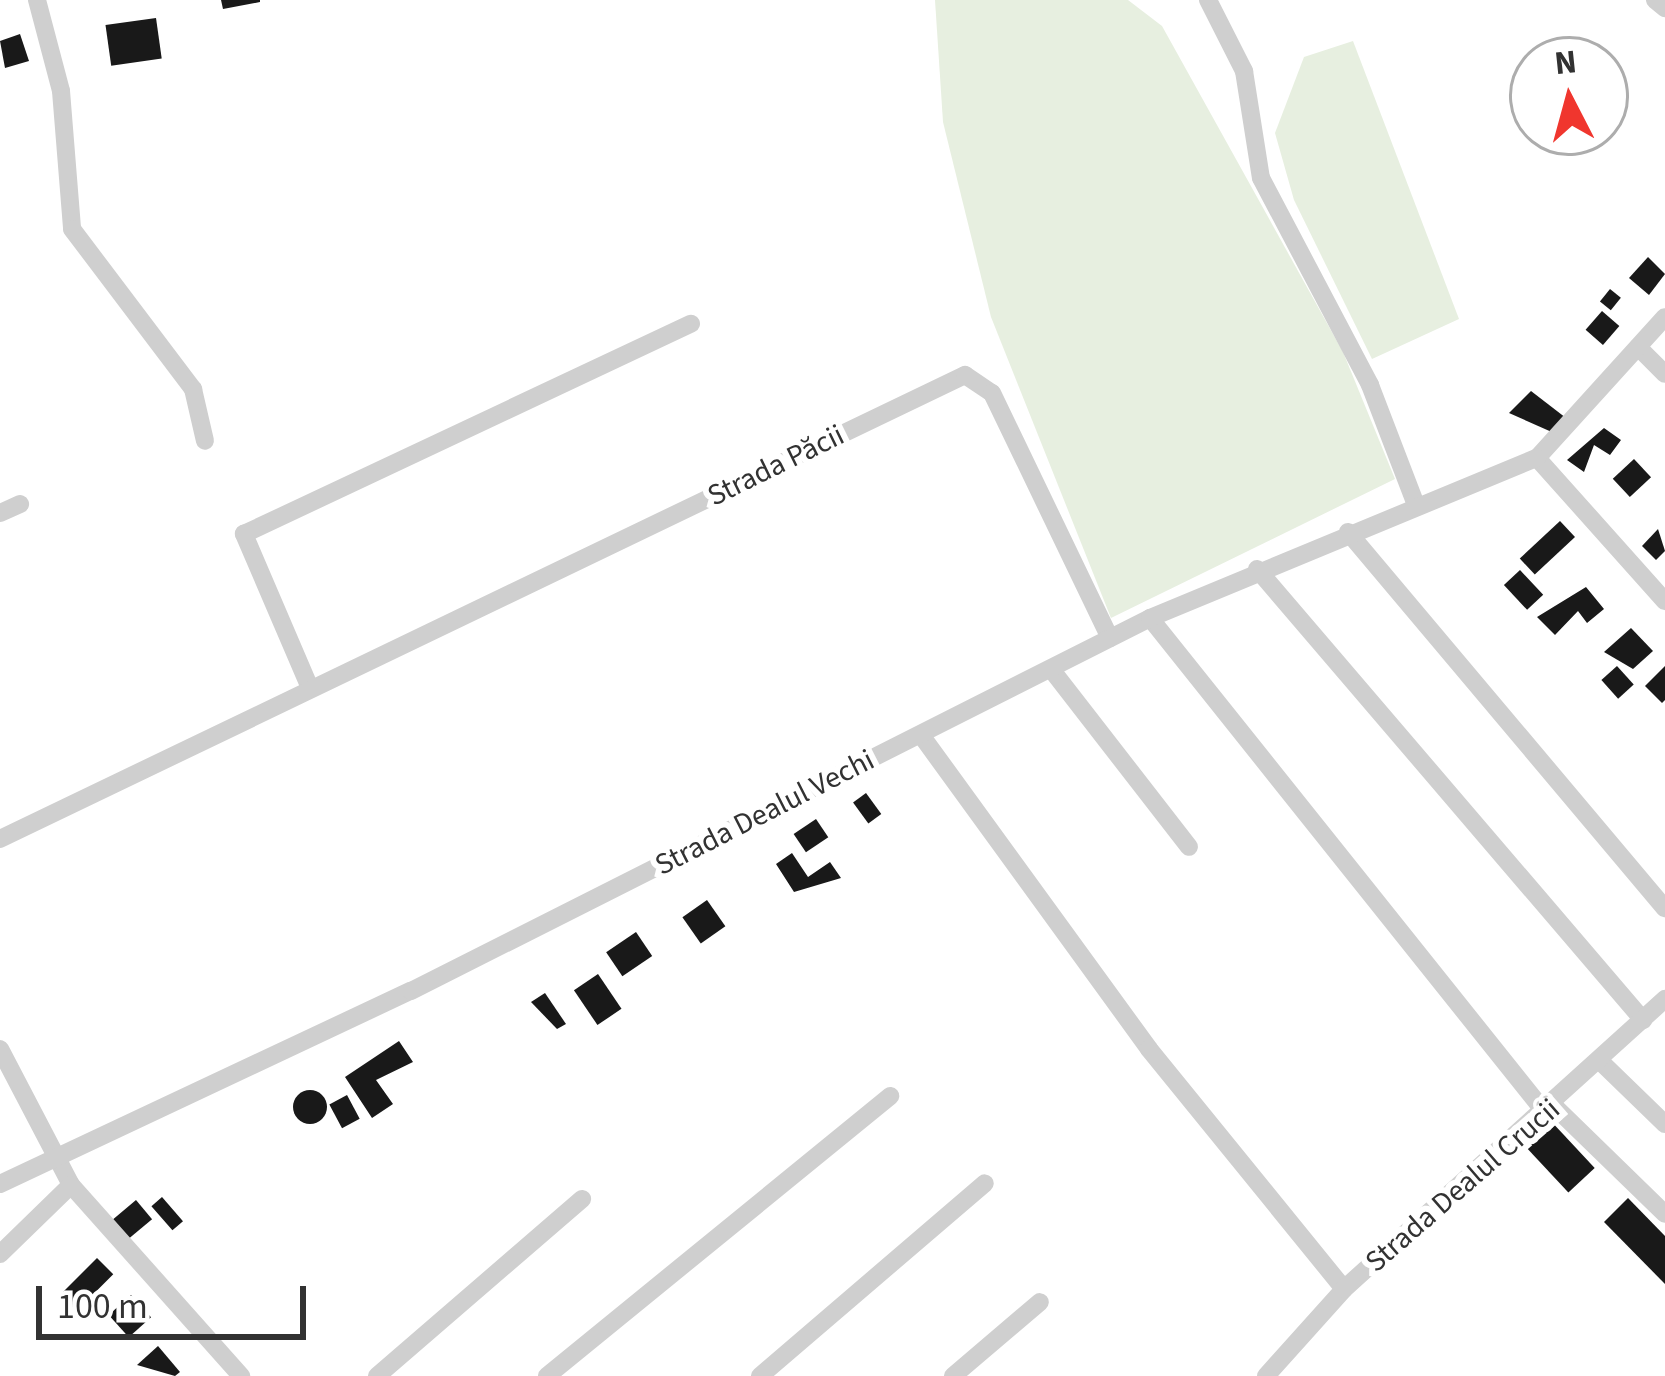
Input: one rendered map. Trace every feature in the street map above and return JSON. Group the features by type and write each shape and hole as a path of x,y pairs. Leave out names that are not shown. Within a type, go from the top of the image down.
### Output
{"street":[{"path":"37,0 61,91 72,229 193,389 205,441"},
{"path":"1208,0 1244,71 1261,178 1370,385 1416,505"},
{"path":"1655,0 1665,8"},
{"path":"1665,317 1537,458 1665,602"},
{"path":"310,688 244,534 691,324"},
{"path":"1638,347 1665,374"},
{"name":"Strada Păcii","path":"0,839 965,375 992,392 1110,638"},
{"name":"Strada Dealul Vechi","path":"0,1184 921,735 1150,618 1257,569 1537,458"},
{"path":"0,513 20,504"},
{"path":"1348,532 1665,908"},
{"path":"1257,569 1643,1020"},
{"path":"1150,618 1551,1111 1665,1214"},
{"path":"1051,669 1189,847"},
{"path":"921,735 1149,1048 1344,1289"},
{"name":"Strada Dealul Crucii","path":"1266,1376 1344,1289 1551,1111 1665,999"},
{"path":"0,1049 71,1185 241,1376"},
{"path":"1601,1063 1665,1124"},
{"path":"547,1376 890,1096"},
{"path":"760,1376 986,1184"},
{"path":"0,1254 71,1185"},
{"path":"377,1376 582,1199"},
{"path":"953,1376 1040,1302"}],"green space":[{"path":"935,0 1128,0 1162,26 1343,352 1395,479 1111,618 991,317 943,122"},
{"path":"1353,41 1459,319 1372,359 1294,200 1275,133 1304,57"}],"building":[{"path":"221,0 260,0 260,2 223,9"},
{"path":"156,18 162,59 111,66 105,25"},
{"path":"20,34 29,61 5,68 0,41"},
{"path":"1648,257 1665,274 1649,295 1629,278"},
{"path":"1610,289 1621,298 1611,310 1600,301"},
{"path":"1602,311 1619,326 1603,345 1586,330"},
{"path":"1531,391 1566,418 1554,433 1509,413"},
{"path":"1604,428 1621,440 1610,455 1594,445 1584,472 1567,460"},
{"path":"1634,459 1651,477 1630,497 1613,479"},
{"path":"1560,521 1575,537 1535,575 1520,559"},
{"path":"1658,529 1665,551 1656,560 1642,546"},
{"path":"1520,570 1543,595 1527,610 1504,585"},
{"path":"1586,587 1604,609 1587,623 1578,611 1555,635 1537,617"},
{"path":"1631,628 1653,651 1633,669 1604,652"},
{"path":"1617,666 1634,685 1618,699 1601,680"},
{"path":"1665,666 1665,700 1662,703 1645,686"},
{"path":"866,793 881,814 868,823 853,802"},
{"path":"816,819 828,837 806,852 794,834"},
{"path":"792,853 808,877 830,862 841,878 794,892 776,864"},
{"path":"707,900 725,926 701,943 682,917"},
{"path":"636,932 652,956 622,976 606,952"},
{"path":"598,974 621,1009 597,1025 574,990"},
{"path":"545,993 566,1024 557,1029 531,1002"},
{"path":"399,1041 413,1062 376,1080 393,1104 372,1118 345,1077"},
{"path":"310,1090 322,1095 327,1107 322,1119 310,1124 298,1119 293,1107 298,1095"},
{"path":"347,1095 360,1119 342,1128 329,1104"},
{"path":"1549,1119 1595,1168 1568,1193 1523,1144"},
{"path":"162,1197 183,1221 172,1230 151,1206"},
{"path":"1628,1198 1665,1236 1665,1284 1604,1222"},
{"path":"136,1200 152,1219 128,1239 112,1220"},
{"path":"97,1258 113,1274 76,1311 60,1295"},
{"path":"131,1295 151,1317 129,1337 109,1315"},
{"path":"158,1346 180,1372 175,1376 137,1365"}]}
